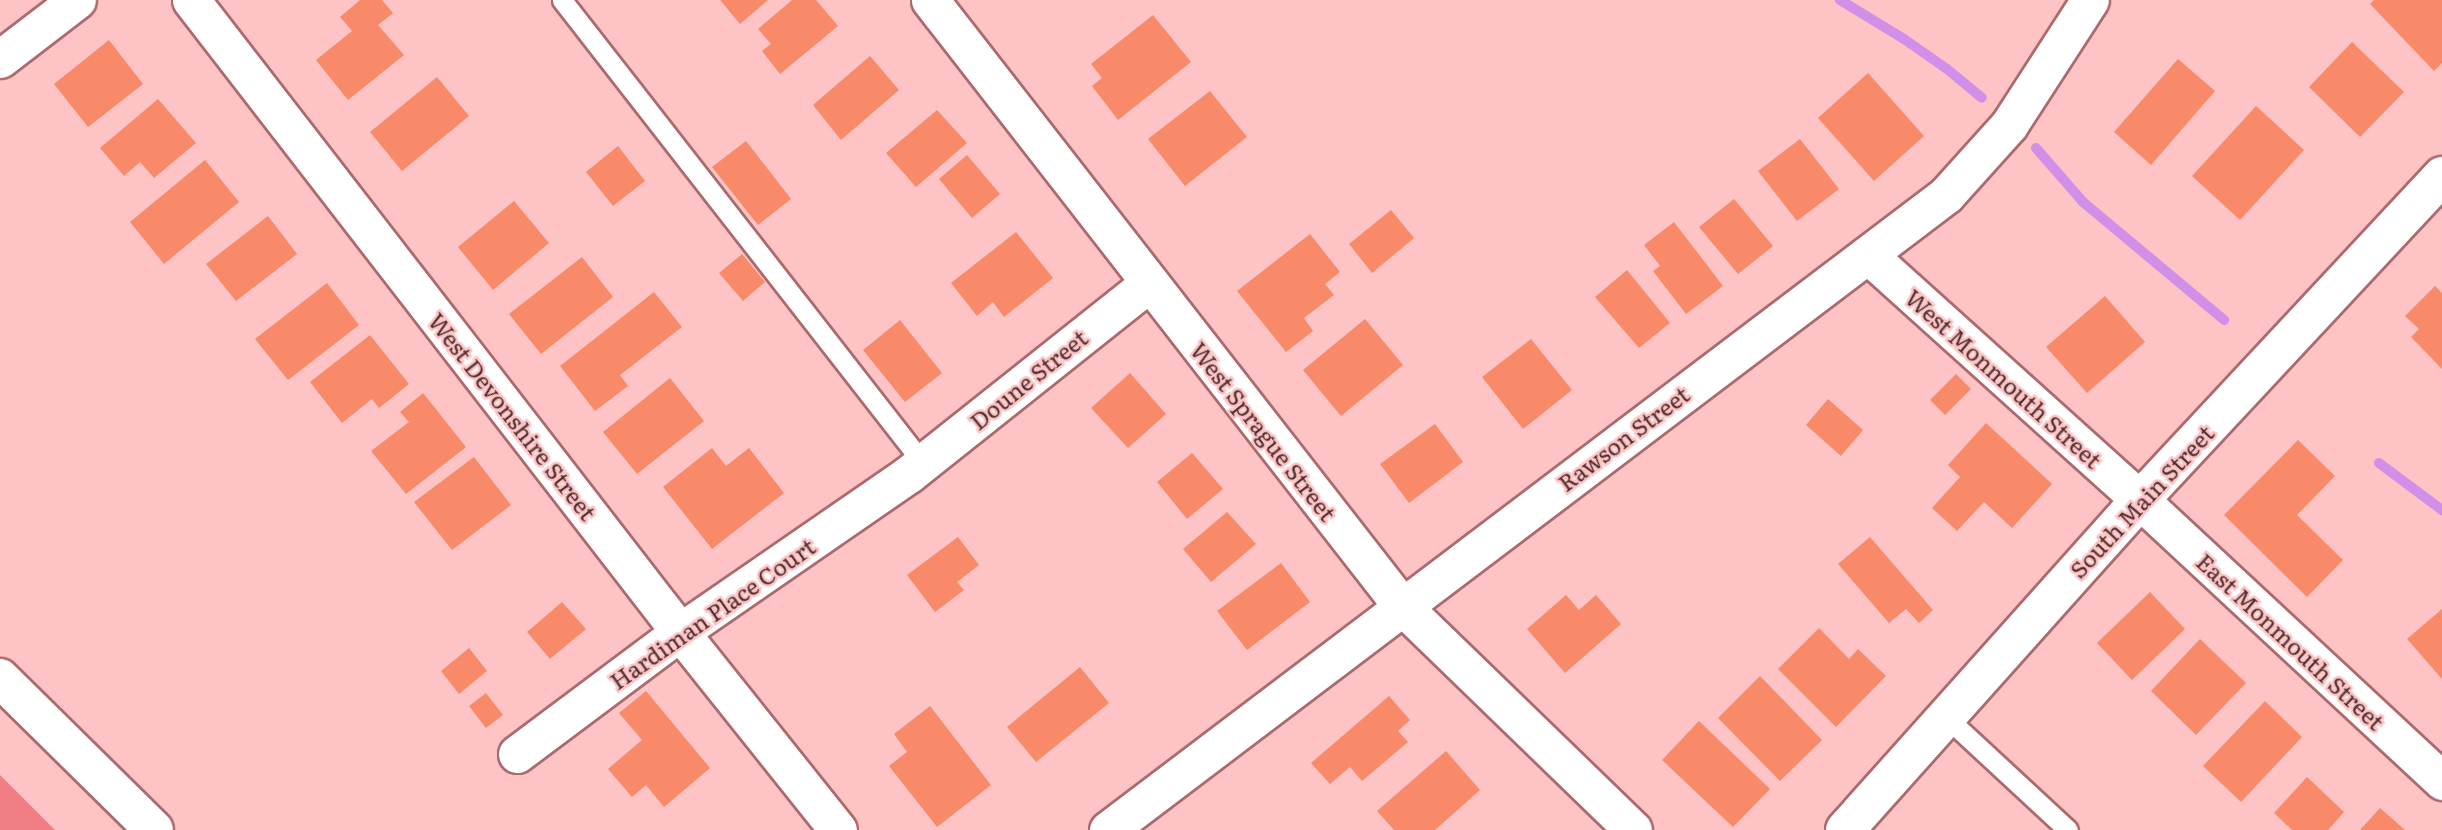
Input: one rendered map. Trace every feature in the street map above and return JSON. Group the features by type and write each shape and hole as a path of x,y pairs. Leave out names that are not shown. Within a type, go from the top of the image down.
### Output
{"main road":[{"name":"South Main Street","path":"1845,830 2140,500 2442,176"},
{"path":"0,678 154,830"}],"street":[{"path":"0,59 77,0"},
{"name":"West Devonshire Street","path":"191,0 680,632 838,830"},
{"name":"West Sprague Street","path":"930,0 1148,284 1401,605 1633,830"},
{"name":"Rawson Street","path":"1108,830 1401,605 1946,195 2009,125 2090,0"},
{"name":"West Monmouth Street","path":"1867,255 2140,500"},
{"name":"Doune Street","path":"916,469 1148,284"},
{"name":"Hardiman Place Court","path":"517,754 680,632 916,469"},
{"name":"East Monmouth Street","path":"2140,500 2442,781"}],"lane":[{"path":"562,0 646,111 810,313 916,469"},
{"path":"1946,717 2068,830"}],"shaded area":[{"path":"0,775 55,830 0,830"}],"building":[{"path":"360,0 382,0 393,13 378,25 404,55 348,100 316,60 352,31 340,17"},
{"path":"720,0 768,0 740,24"},
{"path":"792,0 816,0 838,26 780,74 762,51 771,44 758,29"},
{"path":"2374,0 2442,0 2442,63 2434,71 2370,4"},
{"path":"1153,15 1191,62 1118,120 1092,86 1102,78 1091,64"},
{"path":"109,40 143,84 88,127 54,84"},
{"path":"2352,42 2404,92 2360,137 2309,87"},
{"path":"870,56 899,90 841,140 813,105"},
{"path":"2178,59 2215,91 2151,165 2114,132"},
{"path":"1868,73 1924,136 1874,181 1818,118"},
{"path":"437,77 469,116 402,171 370,132"},
{"path":"1210,91 1247,137 1185,186 1148,139"},
{"path":"158,99 196,143 154,178 140,162 124,176 100,148"},
{"path":"2256,106 2304,150 2240,220 2192,176"},
{"path":"937,110 967,143 916,187 886,153"},
{"path":"1800,139 1839,189 1797,221 1758,171"},
{"path":"746,141 791,199 758,225 712,167"},
{"path":"618,146 645,181 613,206 586,172"},
{"path":"967,155 1000,194 972,218 939,179"},
{"path":"205,160 239,202 164,264 130,222"},
{"path":"1734,199 1773,246 1738,274 1699,227"},
{"path":"514,201 549,243 493,290 458,247"},
{"path":"1391,210 1414,238 1372,273 1349,244"},
{"path":"268,216 297,254 236,301 206,264"},
{"path":"1674,222 1723,286 1686,314 1653,271 1660,266 1644,245"},
{"path":"1016,232 1053,278 1004,317 993,302 977,316 951,283"},
{"path":"1310,234 1340,272 1325,284 1334,295 1304,318 1313,331 1286,352 1237,291"},
{"path":"742,254 765,282 743,301 719,273"},
{"path":"582,257 613,297 541,354 509,314"},
{"path":"1627,270 1670,323 1639,348 1595,297"},
{"path":"327,283 359,325 288,380 255,339"},
{"path":"2435,286 2442,293 2442,369 2411,337 2419,329 2405,316"},
{"path":"654,292 682,327 620,375 628,386 595,411 560,366"},
{"path":"2105,296 2145,342 2087,393 2046,347"},
{"path":"1365,319 1403,365 1341,416 1303,370"},
{"path":"900,320 942,373 905,402 863,350"},
{"path":"370,335 409,384 379,408 372,399 342,423 310,382"},
{"path":"1531,339 1572,390 1523,429 1482,377"},
{"path":"1130,373 1166,414 1128,448 1091,408"},
{"path":"1956,374 1971,389 1945,415 1930,400"},
{"path":"670,378 704,421 637,474 603,432"},
{"path":"423,393 466,447 406,494 371,451 409,422 400,412"},
{"path":"1828,399 1863,430 1841,456 1806,425"},
{"path":"1986,423 2052,484 2012,528 1984,502 1957,531 1932,508 1960,477 1948,465"},
{"path":"1435,424 1463,462 1409,503 1380,464"},
{"path":"2298,440 2335,476 2297,515 2343,560 2307,597 2224,515"},
{"path":"712,448 726,466 749,448 784,493 712,549 663,487"},
{"path":"1192,453 1223,489 1187,519 1157,482"},
{"path":"474,457 511,505 452,550 414,502"},
{"path":"1227,512 1256,544 1211,582 1183,549"},
{"path":"958,537 979,565 957,582 964,590 935,612 907,575"},
{"path":"1870,537 1933,610 1919,623 1906,609 1889,623 1838,564"},
{"path":"1281,563 1310,602 1247,650 1217,611"},
{"path":"2150,592 2185,629 2132,680 2097,643"},
{"path":"1566,595 1579,610 1596,595 1621,624 1565,673 1527,629"},
{"path":"562,602 586,629 550,659 527,632"},
{"path":"2442,609 2442,679 2407,639"},
{"path":"1819,628 1849,659 1858,649 1886,676 1836,727 1778,669"},
{"path":"2200,639 2246,683 2196,735 2151,691"},
{"path":"469,648 487,671 459,694 441,671"},
{"path":"1080,667 1109,703 1036,762 1007,727"},
{"path":"1760,676 1822,740 1780,781 1718,718"},
{"path":"646,691 710,768 664,807 646,785 632,797 608,769 642,740 619,713"},
{"path":"486,693 503,715 486,728 469,706"},
{"path":"1389,696 1410,720 1398,731 1408,742 1362,781 1350,767 1330,784 1311,763"},
{"path":"2265,701 2302,737 2241,802 2203,766"},
{"path":"930,706 991,785 937,827 889,766 907,752 894,734"},
{"path":"1699,721 1770,789 1733,827 1662,760"},
{"path":"1446,751 1480,790 1435,830 1394,830 1377,811"},
{"path":"2307,777 2344,812 2328,830 2292,830 2274,813"},
{"path":"2380,808 2405,830 2360,830"}],"waterway":[{"path":"1840,0 1904,39 1982,98"},
{"path":"2036,148 2083,202 2224,320"},
{"path":"2379,463 2442,510"}]}
